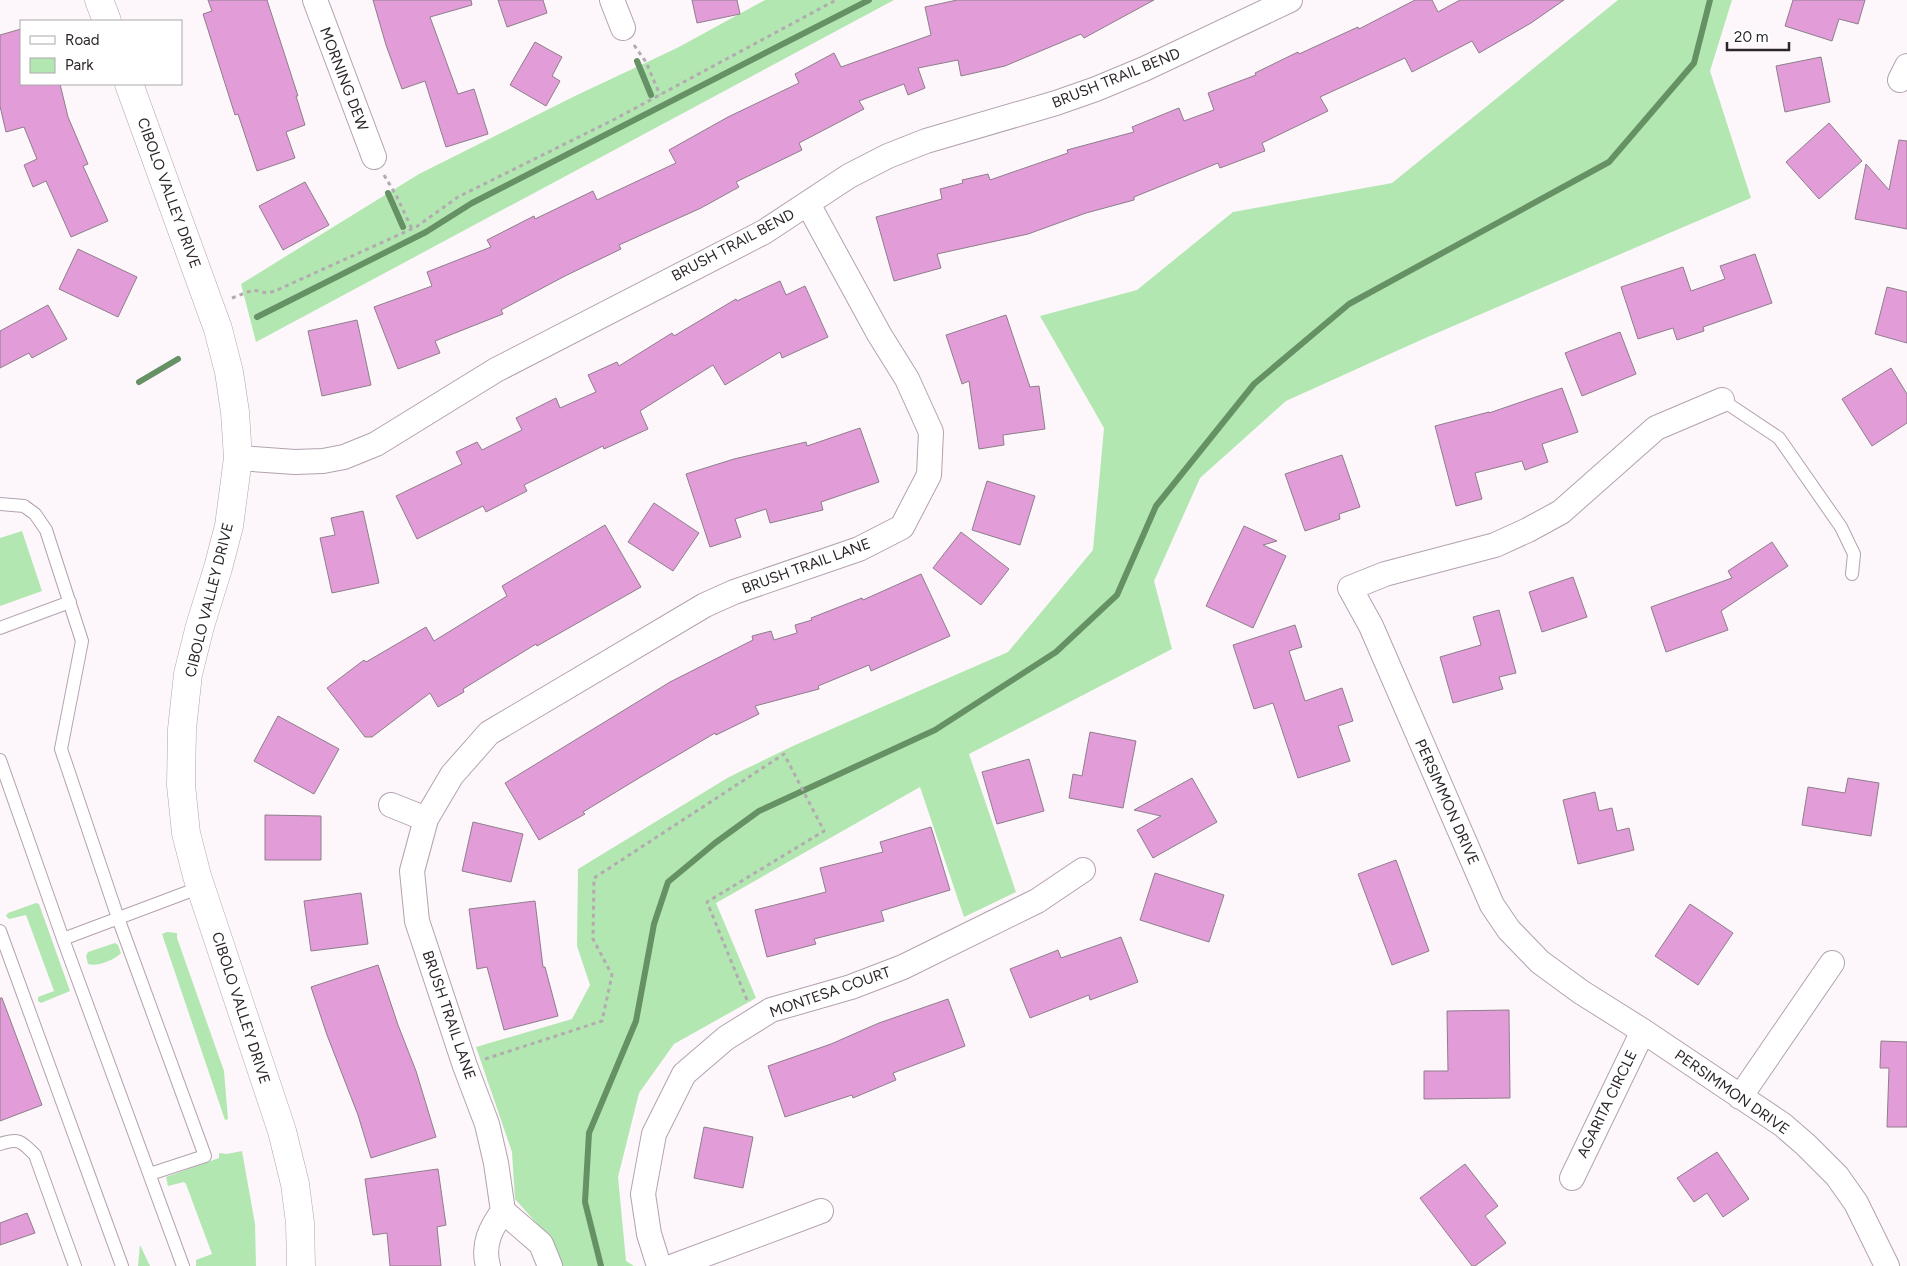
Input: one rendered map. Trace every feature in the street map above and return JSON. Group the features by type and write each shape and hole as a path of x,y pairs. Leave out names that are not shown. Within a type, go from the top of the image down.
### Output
{"main road":[{"path":"99,0 107,20"},
{"name":"CIBOLO VALLEY DRIVE","path":"130,85 218,329 229,372 235,412 238,458 229,526 188,674 182,729 181,785 186,833 201,887 282,1131 295,1184 299,1213 300,1266"}],"street":[{"name":"MORNING DEW","path":"314,0 374,157"},
{"path":"612,0 623,28"},
{"name":"BRUSH TRAIL BEND","path":"238,458 294,462 323,461 344,457 376,444 496,370 764,232 848,176 888,156 926,141 1056,104 1096,89 1144,69 1290,0"},
{"name":"BRUSH TRAIL LANE","path":"503,1211 496,1163 487,1124 465,1066 417,921 412,871 426,819 452,775 489,733 705,605 734,592 859,549 902,527 929,475 931,432 907,380 879,334 808,204"},
{"name":"PERSIMMON DRIVE","path":"1722,400 1656,428 1561,512 1528,530 1494,545 1385,574 1350,588 1371,626 1492,905 1509,930 1540,962 1581,992 1643,1031 1783,1125 1836,1176 1856,1203 1887,1266"},
{"path":"391,805 426,819"},
{"name":"MONTESA COURT","path":"659,1266 649,1234 643,1194 654,1134 684,1074 726,1038 771,1010 851,987 902,967 1037,901 1083,870"},
{"path":"1740,1097 1832,964"},
{"name":"AGARITA CIRCLE","path":"1572,1178 1643,1031"},
{"path":"488,1266 485,1245 490,1228 503,1211 541,1244 550,1266"},
{"path":"674,1266 821,1211"}],"lane":[{"path":"1722,400 1779,438 1841,527 1854,554 1852,574"},
{"path":"0,504 24,506 35,514 46,530 70,602 82,641 61,749 118,918 205,1156 150,1174"},
{"path":"0,628 70,602"},
{"path":"0,760 63,939 183,1266"},
{"path":"63,939 201,887"},
{"path":"0,931 122,1266"},
{"path":"0,1144 12,1140 21,1141 35,1155 75,1266"}],"path":[{"path":"210,306 253,290 267,293 275,291 412,229 458,197 501,177 660,95 836,0"},
{"path":"623,28 646,62 660,95"},
{"path":"374,157 396,195 412,229"},
{"path":"465,1066 602,1021 612,975 593,939 594,878 784,754 824,831 707,902 756,1020"}],"green space":[{"path":"765,0 894,0 256,342 241,284 419,174 577,95 677,48"},
{"path":"1618,0 1732,0 1710,71 1751,198 1423,339 1286,401 1200,478 1154,581 1172,649 969,754 1016,892 964,917 920,787 716,903 756,998 674,1044 639,1093 618,1177 626,1261 634,1266 562,1266 539,1226 515,1199 512,1152 476,1047 572,1019 590,985 577,946 578,869 729,777 795,745 1008,652 1093,550 1104,428 1040,316 1137,290 1233,212 1392,183"},
{"path":"22,531 42,591 0,606 0,538"},
{"path":"36,903 39,904 70,991 41,1003 38,1001 38,997 54,991 26,915 9,919 6,916 8,913"},
{"path":"167,932 177,933 177,938 224,1071 228,1119 225,1120 162,934"},
{"path":"115,943 118,945 121,953 118,956 101,964 88,964 86,956 88,952"},
{"path":"242,1151 255,1224 256,1266 196,1266 196,1260 212,1254 186,1184 184,1182 168,1186 166,1177 219,1158 219,1153 227,1154"},
{"path":"140,1245 150,1266 138,1266"}],"building":[{"path":"208,0 267,0 298,96 296,96 305,125 286,132 295,158 257,171 238,114 235,115 203,14 212,11"},
{"path":"373,0 471,0 472,5 430,17 458,94 474,89 488,134 446,147 425,81 402,89 386,45"},
{"path":"498,0 543,0 547,13 507,27"},
{"path":"692,0 737,0 740,14 697,23"},
{"path":"957,0 1154,0 1084,38 1081,34 1005,66 961,76 958,60 918,68 925,88 908,95 904,84 859,101 864,109 799,143 802,150 736,182 739,187 701,208 619,245 621,249 501,310 503,314 435,341 440,353 398,369 374,307 432,286 427,272 491,247 487,240 534,216 535,219 593,191 597,200 676,163 669,150 728,117 799,83 795,74 834,53 841,67 931,35 925,7"},
{"path":"1415,0 1432,0 1438,12 1460,0 1564,0 1531,23 1479,53 1472,41 1412,72 1405,58 1320,97 1328,111 1262,143 1265,151 1220,168 1218,163 1134,197 1134,200 1086,213 1028,234 937,254 941,268 894,281 876,217 942,199 940,189 963,183 962,180 988,174 990,180 1068,153 1067,150 1134,132 1132,127 1179,108 1184,121 1214,110 1208,93 1256,75 1255,73 1298,52 1299,54 1358,27 1359,29"},
{"path":"1793,0 1865,0 1858,24 1839,19 1832,41 1785,26"},
{"path":"20,29 20,85 60,85 68,117 88,164 83,166 108,221 71,237 46,181 33,187 24,165 37,159 24,127 6,132 0,106 0,35"},
{"path":"535,42 562,57 552,76 560,81 546,106 510,85"},
{"path":"1821,57 1830,102 1785,112 1776,66"},
{"path":"1829,123 1862,161 1819,199 1786,162"},
{"path":"1899,140 1907,141 1907,229 1855,219 1866,164 1889,190"},
{"path":"305,182 329,225 283,250 259,206"},
{"path":"78,249 137,277 118,317 59,289"},
{"path":"1755,254 1772,303 1703,327 1704,331 1677,340 1673,328 1638,339 1621,287 1683,267 1691,291 1725,279 1720,266"},
{"path":"780,281 786,295 805,286 828,337 782,358 780,352 725,385 713,365 640,411 648,429 604,449 603,446 524,485 527,491 486,512 483,506 417,539 396,496 462,464 456,452 477,442 482,450 522,430 516,418 556,398 560,408 596,392 588,375 617,362 619,366 672,333 674,336 736,299 737,301"},
{"path":"1887,287 1907,292 1907,343 1875,334"},
{"path":"48,305 67,339 32,358 29,353 0,368 0,331"},
{"path":"1006,315 1030,387 1039,386 1045,429 1003,435 1004,445 979,449 969,381 962,384 946,335"},
{"path":"357,320 371,385 322,396 308,331"},
{"path":"1620,332 1636,374 1582,396 1565,353"},
{"path":"1891,368 1907,394 1907,423 1872,446 1842,399"},
{"path":"1562,388 1578,432 1542,444 1548,462 1525,470 1522,461 1475,473 1482,499 1456,506 1435,426 1489,413"},
{"path":"860,428 879,482 821,502 823,510 770,523 766,509 735,519 741,537 710,547 686,474 734,459 806,442 807,446"},
{"path":"1342,455 1360,507 1339,514 1340,519 1305,531 1285,474"},
{"path":"987,481 1035,496 1020,545 972,530"},
{"path":"654,503 699,533 673,571 628,542"},
{"path":"363,511 379,583 332,593 320,538 335,535 331,518"},
{"path":"605,525 641,587 537,646 536,644 463,689 464,692 438,707 430,693 372,737 365,737 327,688 364,660 366,662 426,627 434,641 507,596 502,586"},
{"path":"1244,526 1277,541 1263,545 1286,556 1253,628 1206,606"},
{"path":"961,532 1009,569 981,605 933,568"},
{"path":"1772,542 1788,566 1721,611 1728,630 1666,652 1651,607 1732,578 1728,571"},
{"path":"921,574 950,636 871,671 869,665 818,686 819,689 755,706 759,714 716,735 715,733 583,812 585,814 539,840 505,783 670,682 753,640 752,636 771,631 774,640 797,633 795,625 812,620 811,618 862,598 863,600"},
{"path":"1573,577 1587,617 1542,632 1529,592"},
{"path":"1499,610 1516,673 1499,677 1503,689 1453,703 1440,657 1481,645 1473,617"},
{"path":"1295,625 1302,647 1289,651 1305,701 1342,688 1353,721 1338,726 1350,761 1298,778 1273,703 1254,709 1233,645"},
{"path":"278,716 339,749 314,794 254,761"},
{"path":"1090,732 1136,741 1123,808 1069,798 1073,774 1082,776"},
{"path":"1029,759 1044,811 997,824 982,772"},
{"path":"1192,778 1217,822 1153,858 1137,830 1161,816 1134,810"},
{"path":"1848,778 1879,783 1871,836 1802,825 1808,787 1845,793"},
{"path":"1595,792 1599,811 1612,808 1617,831 1629,828 1634,850 1578,864 1563,800"},
{"path":"265,815 321,816 321,860 265,860"},
{"path":"473,822 523,834 511,882 462,871"},
{"path":"931,827 950,890 881,911 884,921 814,939 816,944 767,957 755,910 826,892 820,868 883,852 880,842"},
{"path":"1396,860 1429,951 1392,965 1358,874"},
{"path":"1155,873 1224,895 1209,942 1140,920"},
{"path":"361,893 368,944 311,951 304,901"},
{"path":"535,901 543,967 545,967 558,1016 504,1030 487,967 477,969 469,909"},
{"path":"1690,904 1733,933 1698,985 1655,956"},
{"path":"1121,937 1138,982 1090,1000 1089,995 1030,1018 1010,969 1058,950 1061,958"},
{"path":"378,965 416,1071 436,1137 371,1158 358,1115 327,1035 311,987"},
{"path":"0,998 2,998 42,1105 0,1121"},
{"path":"948,999 965,1046 893,1073 896,1080 853,1098 852,1095 785,1117 768,1066 831,1044 879,1023"},
{"path":"1509,1010 1510,1098 1424,1099 1424,1071 1448,1071 1447,1011"},
{"path":"1881,1041 1907,1042 1907,1127 1887,1127 1889,1068 1880,1068"},
{"path":"704,1127 753,1137 743,1188 694,1178"},
{"path":"1717,1152 1749,1199 1723,1217 1707,1193 1694,1202 1677,1178"},
{"path":"1465,1164 1498,1206 1485,1216 1506,1243 1475,1266 1472,1266 1420,1198"},
{"path":"438,1169 446,1225 437,1227 441,1266 390,1266 387,1233 373,1235 365,1179"},
{"path":"27,1213 35,1233 0,1245 0,1223"}],"waterway":[{"path":"257,317 426,232 472,203 869,0"},
{"path":"601,1266 585,1202 589,1133 636,1021 654,924 668,882 715,843 759,811 935,730 1056,652 1117,595 1156,506 1254,384 1349,304 1609,162 1694,63 1710,0"},
{"path":"637,61 651,95"},
{"path":"388,193 403,227"},
{"path":"139,382 178,359"}]}
